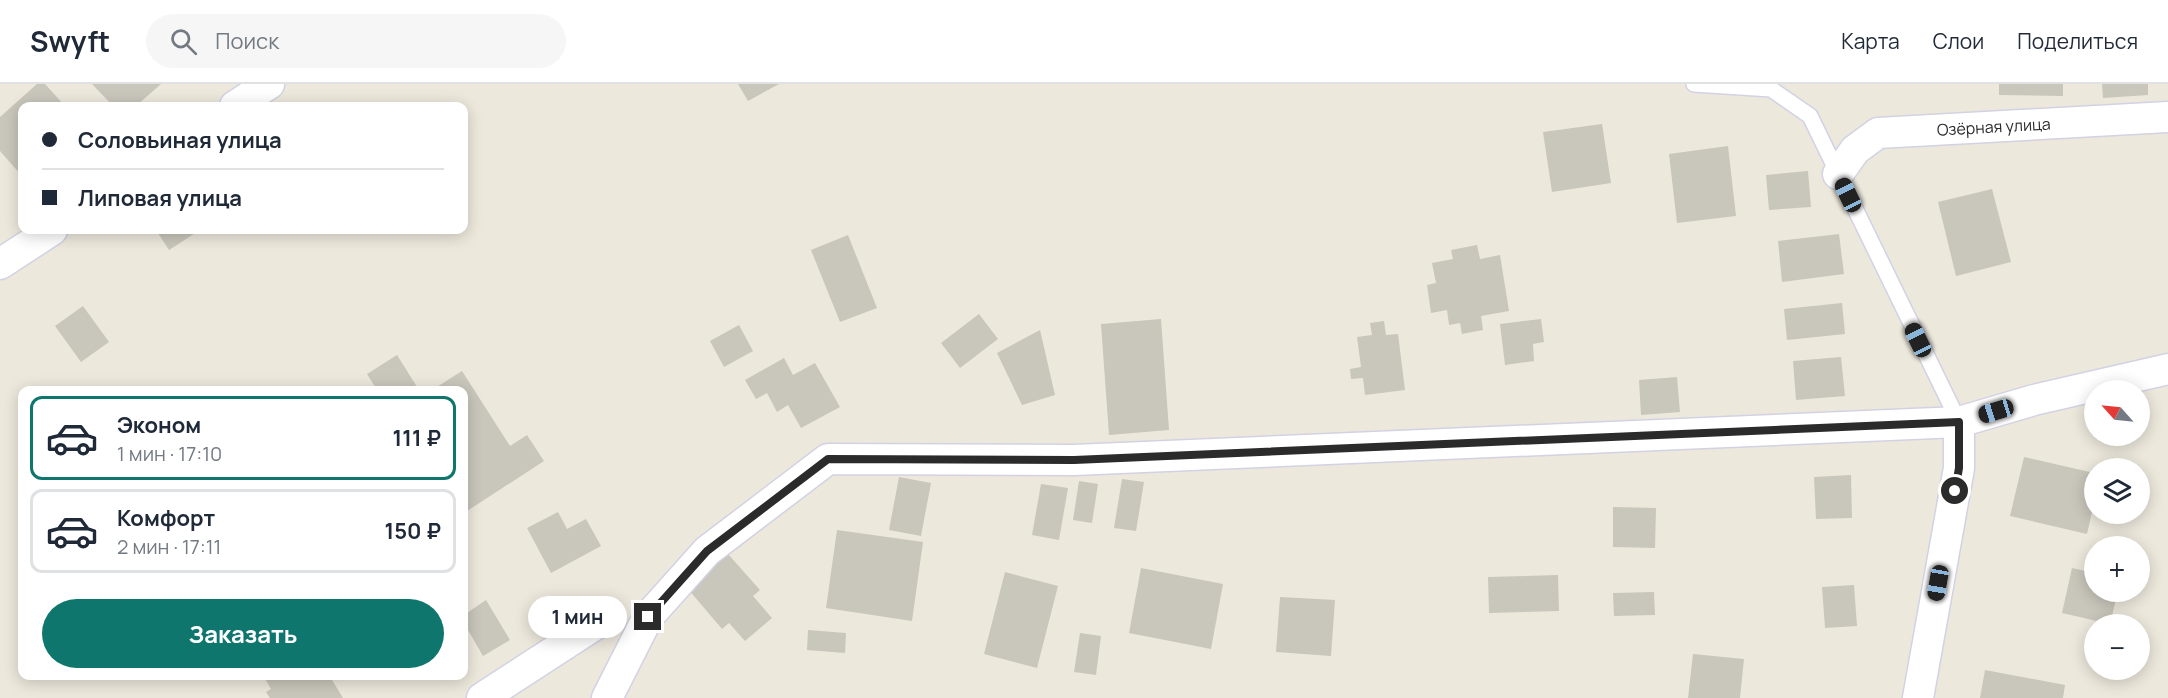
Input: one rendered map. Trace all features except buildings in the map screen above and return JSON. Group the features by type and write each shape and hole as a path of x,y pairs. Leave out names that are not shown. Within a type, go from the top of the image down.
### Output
{"street":[{"path":"241,102 269,84"},
{"name":"Озёрная улица","path":"1838,174 1855,150 1878,133 2168,117"},
{"path":"0,264 46,234"},
{"path":"607,698 648,617 707,551 828,459 1074,460 1959,422 2034,400 2168,369"},
{"path":"1918,698 1959,468 1959,422"},
{"path":"482,698 607,618"}],"lane":[{"path":"1694,84 1771,89 1810,116 1959,422"}],"route":[{"path":"648,617 707,551 828,459 1074,460 1959,422 1959,468 1955,491"}]}
